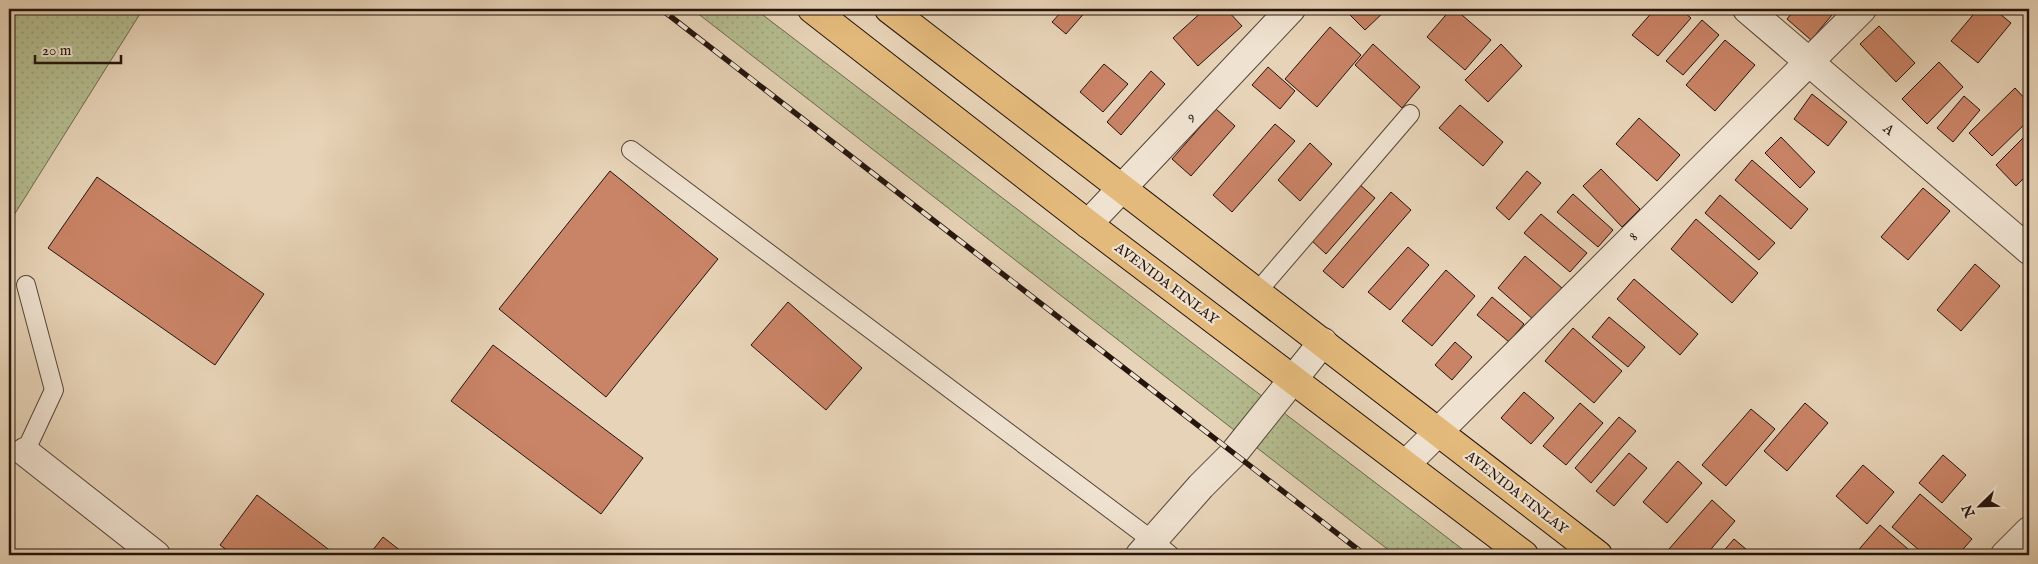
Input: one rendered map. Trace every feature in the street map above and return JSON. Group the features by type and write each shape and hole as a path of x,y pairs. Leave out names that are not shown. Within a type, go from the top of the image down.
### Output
{"highway":[{"name":"AVENIDA FINLAY","path":"812,9 1088,224 1524,555"},
{"name":"AVENIDA FINLAY","path":"888,9 1598,555"}],"street":[{"name":"9","path":"1088,224 1291,9"},
{"name":"A","path":"1747,9 1809,60 2029,250"},
{"name":"8","path":"1406,464 1862,9"},
{"path":"1154,550 1201,486 1234,453 1323,342"},
{"path":"26,452 156,555"},
{"path":"2005,555 2029,532"}],"lane":[{"path":"1257,292 1410,114"},
{"path":"631,150 1154,550"},
{"path":"26,285 54,390 26,452"}],"green space":[{"path":"9,9 143,9 9,223"},
{"path":"692,9 755,9 1470,555 1395,555"}],"building":[{"path":"1064,9 1087,10 1066,34 1052,22"},
{"path":"1205,9 1226,9 1242,26 1198,66 1173,38"},
{"path":"1344,9 1387,9 1365,30"},
{"path":"1451,9 1455,9 1491,40 1465,70 1427,37"},
{"path":"1655,9 1680,9 1691,18 1658,56 1632,35"},
{"path":"1795,9 1837,9 1811,40 1787,19"},
{"path":"1978,9 1994,9 2011,23 1978,63 1951,41"},
{"path":"1702,20 1719,35 1683,75 1666,61"},
{"path":"1879,26 1915,63 1896,82 1860,44"},
{"path":"1330,27 1361,55 1317,107 1285,79"},
{"path":"1725,40 1755,65 1715,111 1686,85"},
{"path":"1373,44 1420,87 1402,108 1355,65"},
{"path":"1501,44 1522,66 1488,102 1465,80"},
{"path":"1939,62 1963,87 1927,124 1902,99"},
{"path":"1104,64 1128,84 1103,112 1080,92"},
{"path":"1268,67 1295,91 1280,109 1252,85"},
{"path":"1151,71 1165,84 1121,135 1107,122"},
{"path":"2015,88 2029,103 2029,120 1992,156 1969,133"},
{"path":"1812,94 1847,122 1828,146 1794,119"},
{"path":"1964,96 1980,110 1953,142 1937,128"},
{"path":"1460,105 1503,142 1483,166 1439,128"},
{"path":"1216,109 1235,126 1191,176 1172,159"},
{"path":"1639,118 1680,155 1657,181 1616,144"},
{"path":"1275,124 1295,141 1232,212 1213,195"},
{"path":"2029,132 2029,173 2016,186 1996,165"},
{"path":"1781,137 1815,172 1800,188 1765,153"},
{"path":"1310,143 1332,164 1300,201 1278,180"},
{"path":"1752,160 1808,209 1791,229 1735,180"},
{"path":"1601,169 1640,209 1622,227 1583,186"},
{"path":"610,171 718,259 606,397 499,309"},
{"path":"1527,171 1541,183 1509,220 1496,208"},
{"path":"97,177 264,294 215,365 48,248"},
{"path":"1359,184 1375,198 1326,254 1311,240"},
{"path":"1923,188 1950,211 1908,260 1881,237"},
{"path":"1391,192 1411,210 1343,288 1323,271"},
{"path":"1573,194 1613,230 1598,247 1557,212"},
{"path":"1720,195 1775,243 1759,260 1705,213"},
{"path":"1541,214 1587,253 1570,272 1524,233"},
{"path":"1696,219 1758,273 1732,303 1671,249"},
{"path":"1408,247 1429,265 1390,310 1368,292"},
{"path":"1525,256 1562,288 1534,320 1498,288"},
{"path":"1975,264 2000,286 1961,331 1937,310"},
{"path":"1446,270 1475,296 1432,346 1402,321"},
{"path":"1634,279 1698,334 1680,355 1617,299"},
{"path":"1492,297 1524,324 1509,342 1477,315"},
{"path":"788,302 862,368 826,410 751,345"},
{"path":"1609,317 1645,347 1628,367 1592,337"},
{"path":"1573,328 1622,371 1594,403 1545,361"},
{"path":"1455,342 1472,357 1452,380 1435,365"},
{"path":"493,345 643,458 601,514 451,401"},
{"path":"1524,392 1554,418 1531,444 1501,418"},
{"path":"1580,403 1603,423 1566,465 1543,446"},
{"path":"1805,403 1828,423 1787,471 1764,451"},
{"path":"1751,409 1775,429 1726,486 1702,465"},
{"path":"1619,417 1636,431 1591,483 1575,468"},
{"path":"1629,453 1647,468 1614,506 1596,491"},
{"path":"1943,455 1966,475 1942,503 1919,483"},
{"path":"1678,461 1702,483 1667,523 1643,502"},
{"path":"1863,465 1894,492 1867,524 1836,496"},
{"path":"1920,494 1972,539 1958,555 1925,555 1892,527"},
{"path":"257,495 336,555 233,555 220,545"},
{"path":"1712,500 1735,521 1706,555 1676,555 1669,549"},
{"path":"1880,525 1915,555 1855,554"},
{"path":"383,537 406,555 369,555"},
{"path":"1734,539 1753,555 1720,555"}],"railway":[{"path":"661,9 1365,555"}]}
